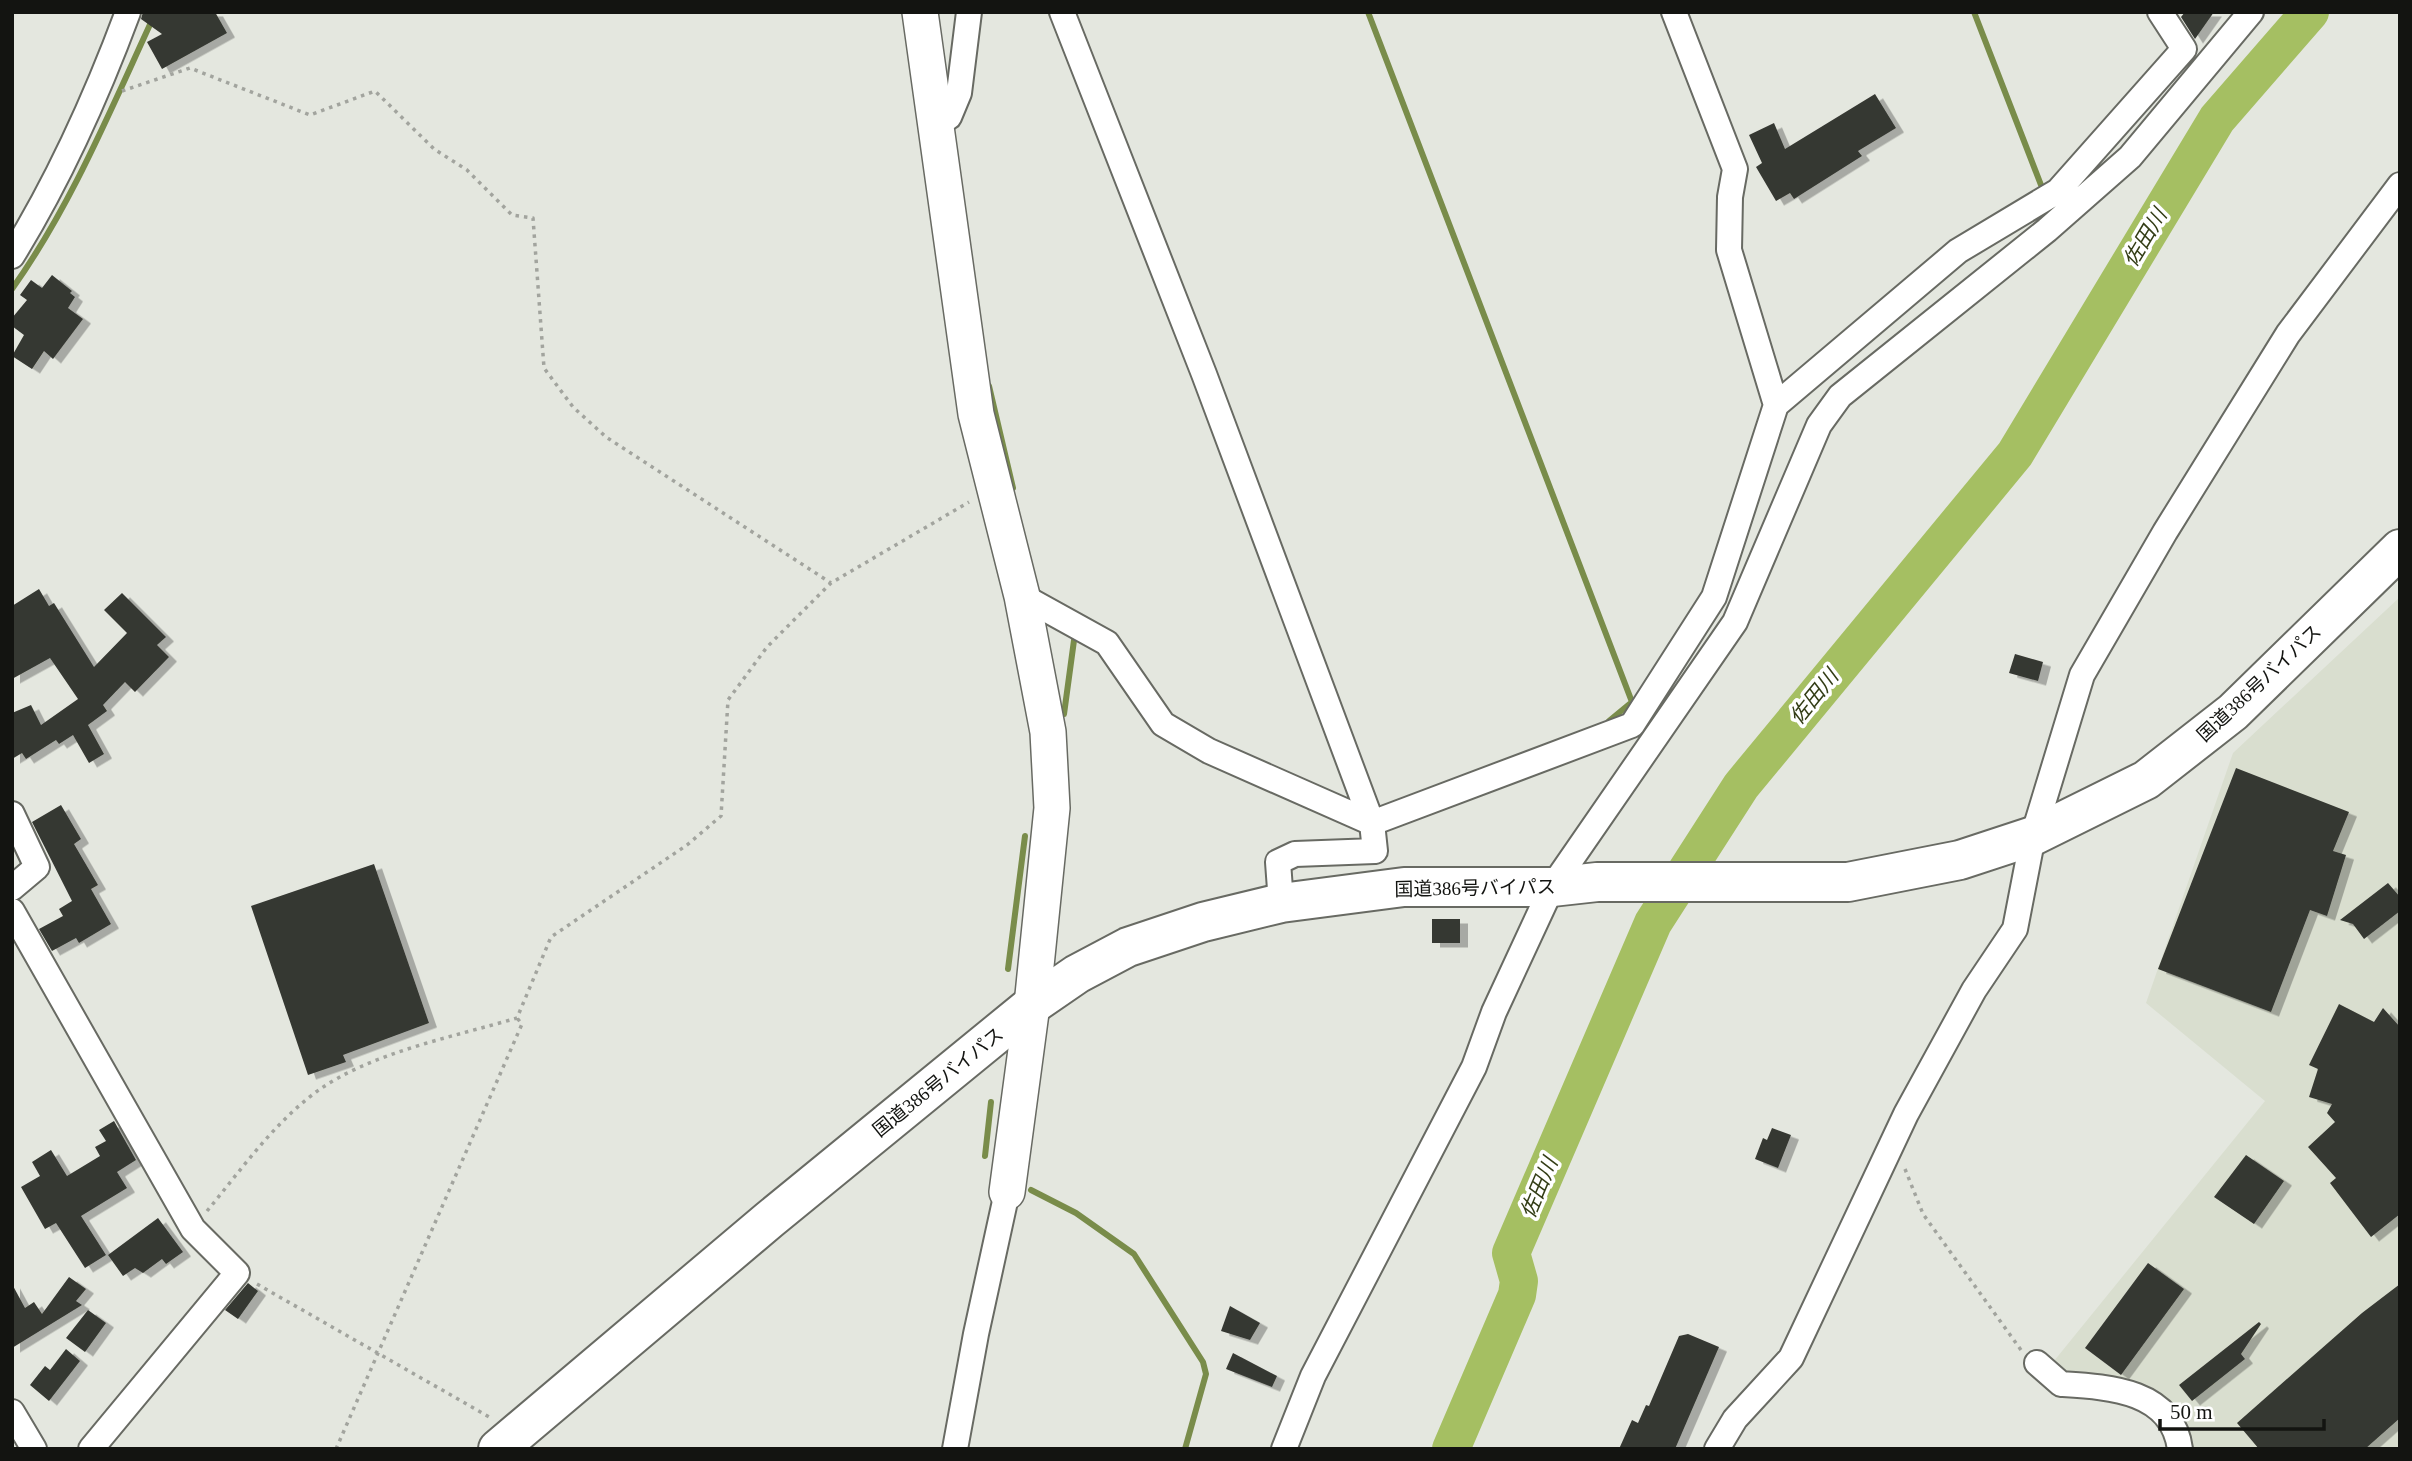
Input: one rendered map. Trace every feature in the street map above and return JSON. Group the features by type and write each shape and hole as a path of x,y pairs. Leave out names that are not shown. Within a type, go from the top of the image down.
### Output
{"highway":[{"name":"国道386号バイパス","path":"507,1441 769,1220 1032,1005 1077,974 1128,947 1203,922 1281,903 1404,887 1552,887 1597,882 1849,882 1960,860 2033,836 2146,780 2233,712 2400,549"}],"street":[{"path":"12,256 46,202 78,138 128,12"},
{"path":"920,12 976,414 1022,596 1048,732 1052,808 1032,1005 1007,1192 976,1334 955,1449"},
{"path":"934,125 949,117 959,93 969,12"},
{"path":"1062,12 1204,374 1372,823 1375,851 1295,854 1278,862 1281,903"},
{"path":"1674,12 1735,169 1730,198 1729,250 1776,405"},
{"path":"1022,596 1107,643 1163,724 1209,751 1372,823 1632,725 1714,597 1776,405 1958,251 2058,191 2184,49 2160,12"},
{"path":"1284,1449 1313,1376 1474,1067 1494,1012 1552,887 1735,622 1819,425 1840,396 2047,230 2130,157 2251,12"},
{"path":"1717,1449 1735,1419 1791,1358 1894,1141 1974,990 2015,929 2033,836 2082,675 2165,532 2288,334 2400,185"},
{"path":"12,814 37,867 12,888"},
{"path":"12,911 193,1229 237,1273 91,1449"},
{"path":"2038,1363 2061,1384 2090,1386 2141,1396 2168,1414 2180,1449"},
{"path":"12,1412 34,1449"}],"path":[{"path":"124,91 190,68 310,115 375,91 433,149 467,170 512,215 533,218 544,368 573,407 606,437 831,583"},
{"path":"517,1018 551,937 687,845 720,816 728,700 767,647 831,583 995,487"},
{"path":"193,1229 274,1130 317,1091 367,1064 517,1018"},
{"path":"337,1449 522,1024 517,1018"},
{"path":"1894,1141 1923,1214 2022,1351 2038,1363"},
{"path":"237,1273 379,1353 507,1441"}],"shaded area":[{"path":"2400,597 2400,1449 2190,1449 2190,1432 2154,1395 2069,1377 2054,1361 2265,1101 2146,1003 2233,753"}],"building":[{"path":"143,12 215,12 227,33 162,69 147,42 162,34 141,19"},
{"path":"2185,12 2214,12 2195,39 2181,17"},
{"path":"1875,94 1896,128 1858,151 1862,156 1794,199 1790,193 1776,201 1756,167 1762,163 1749,135 1774,123 1785,149"},
{"path":"52,275 72,291 70,293 75,297 68,308 83,319 53,359 44,351 32,369 12,356 24,335 12,326 12,318 27,300 20,295 31,280 42,288"},
{"path":"39,589 49,606 54,603 94,667 127,633 104,610 122,593 166,637 157,645 169,657 135,692 125,682 103,705 107,711 88,725 104,754 89,763 73,735 59,744 56,740 26,759 22,753 12,759 12,713 31,705 41,725 78,699 50,658 12,679 12,606"},
{"path":"2015,654 2043,662 2038,681 2009,673"},
{"path":"2236,768 2349,812 2333,851 2346,855 2327,916 2310,910 2271,1012 2158,969"},
{"path":"61,805 81,839 74,844 98,885 91,889 111,924 79,943 76,938 52,951 39,929 63,916 59,909 72,901 32,822"},
{"path":"374,864 429,1023 343,1055 346,1062 308,1075 251,906"},
{"path":"2388,883 2400,897 2400,911 2364,939 2353,924 2340,920"},
{"path":"1432,919 1460,919 1460,943 1432,943"},
{"path":"2339,1004 2374,1022 2383,1008 2400,1027 2400,1214 2371,1237 2330,1183 2336,1178 2308,1147 2335,1122 2327,1113 2332,1104 2309,1097 2318,1069 2309,1065"},
{"path":"114,1121 136,1160 117,1172 127,1188 81,1216 106,1255 85,1268 56,1223 45,1229 21,1187 40,1176 32,1162 51,1150 67,1176 100,1156 95,1147 106,1141 99,1130"},
{"path":"1772,1128 1791,1135 1778,1168 1755,1159 1763,1138 1767,1140"},
{"path":"2246,1155 2284,1181 2254,1224 2214,1197"},
{"path":"158,1218 183,1252 166,1264 162,1259 143,1273 135,1268 123,1276 108,1255"},
{"path":"2148,1263 2184,1289 2121,1375 2085,1348"},
{"path":"69,1277 86,1289 76,1301 82,1305 12,1348 12,1284 25,1308 34,1302 42,1314"},
{"path":"248,1283 258,1291 238,1319 225,1310"},
{"path":"2400,1284 2400,1418 2365,1449 2259,1449 2237,1423 2362,1313"},
{"path":"1230,1306 1260,1323 1250,1340 1221,1331"},
{"path":"88,1310 106,1323 85,1352 66,1338"},
{"path":"2259,1322 2261,1324 2241,1354 2245,1359 2192,1401 2179,1385"},
{"path":"1688,1334 1719,1347 1675,1449 1619,1449 1632,1420 1638,1423 1646,1405 1649,1406 1679,1336"},
{"path":"66,1349 80,1361 49,1401 30,1385 45,1366 50,1370"},
{"path":"1233,1353 1277,1376 1272,1387 1226,1369"}],"waterway":[{"path":"1368,12 1632,702 1609,721"},
{"path":"1974,12 2041,185"},
{"name":"佐田川","path":"1451,1449 1517,1295 1519,1281 1511,1253 1653,923 1741,786 2015,454 2217,119 2310,12"},
{"path":"12,289 53,225 71,191 153,18"},
{"path":"989,386 1013,488"},
{"path":"1064,714 1075,633"},
{"path":"1008,969 1025,836"},
{"path":"985,1156 991,1102"},
{"path":"1031,1190 1076,1213 1134,1254 1203,1362 1206,1374 1185,1449"}]}
